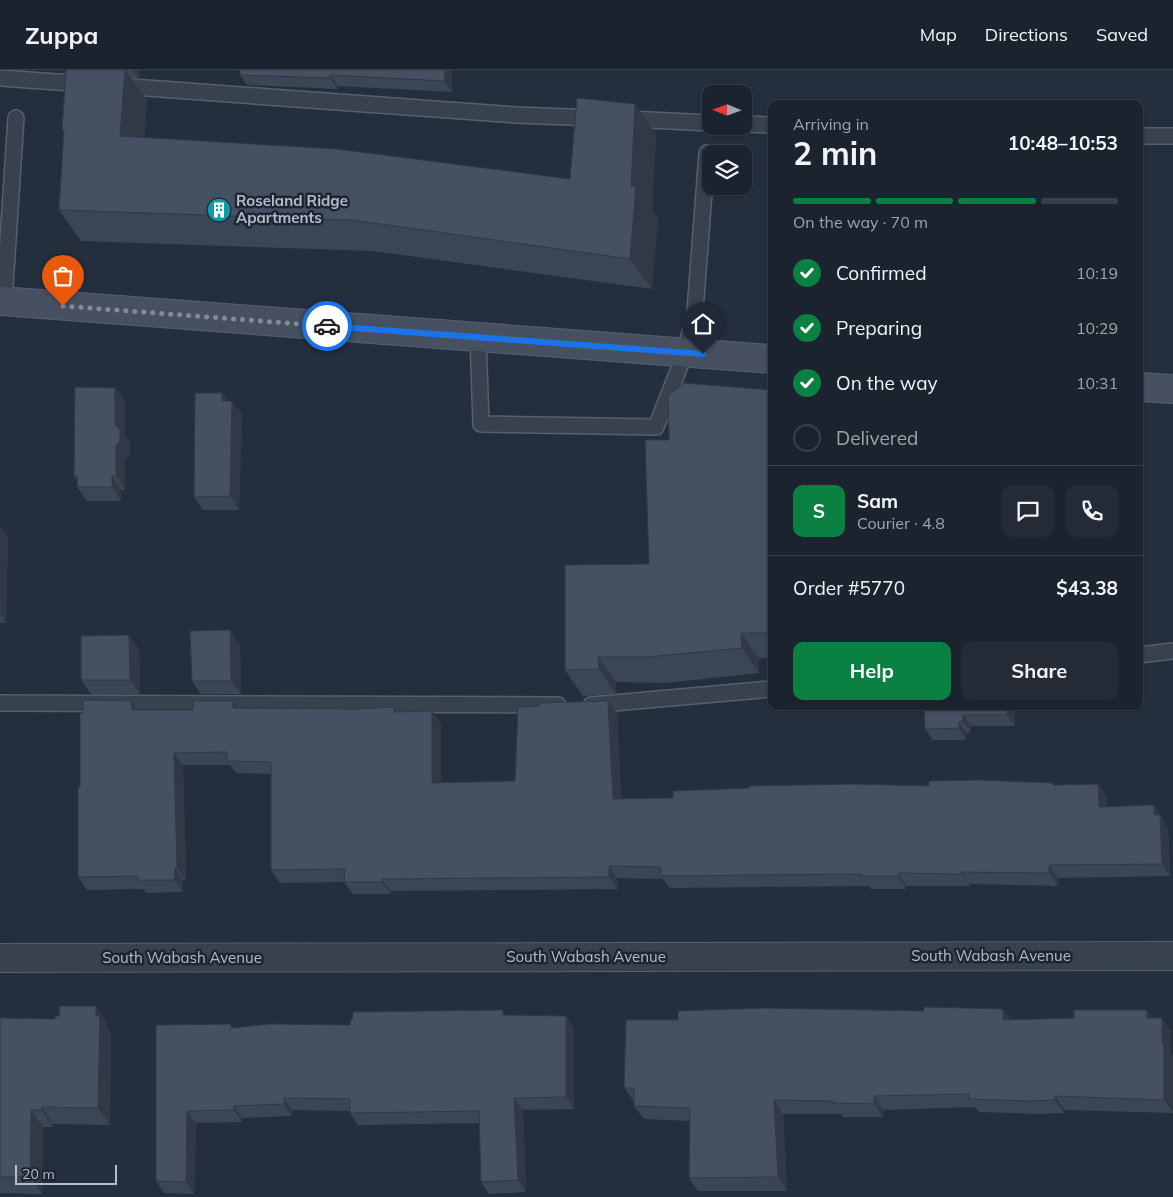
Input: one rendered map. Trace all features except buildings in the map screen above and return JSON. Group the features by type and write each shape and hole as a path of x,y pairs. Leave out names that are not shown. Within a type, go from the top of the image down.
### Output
{"main road":[{"path":"2,301 768,359"},
{"path":"1143,387 1173,389"}],"street":[{"name":"South Wabash Avenue","path":"0,958 1173,956"}],"lane":[{"path":"0,78 516,115 702,123"},
{"path":"2,301 16,118"},
{"path":"752,124 768,125"},
{"path":"1143,136 1173,136"},
{"path":"478,337 481,424 656,427 686,352 695,311 704,195"},
{"path":"1143,655 1173,652"},
{"path":"0,704 604,705 768,688"}],"way so far":[{"path":"63,306 327,326"}],"place":[{"name":"Roseland Ridge Apartments","path":"219,210"}],"route":[{"path":"327,326 703,354"}]}
